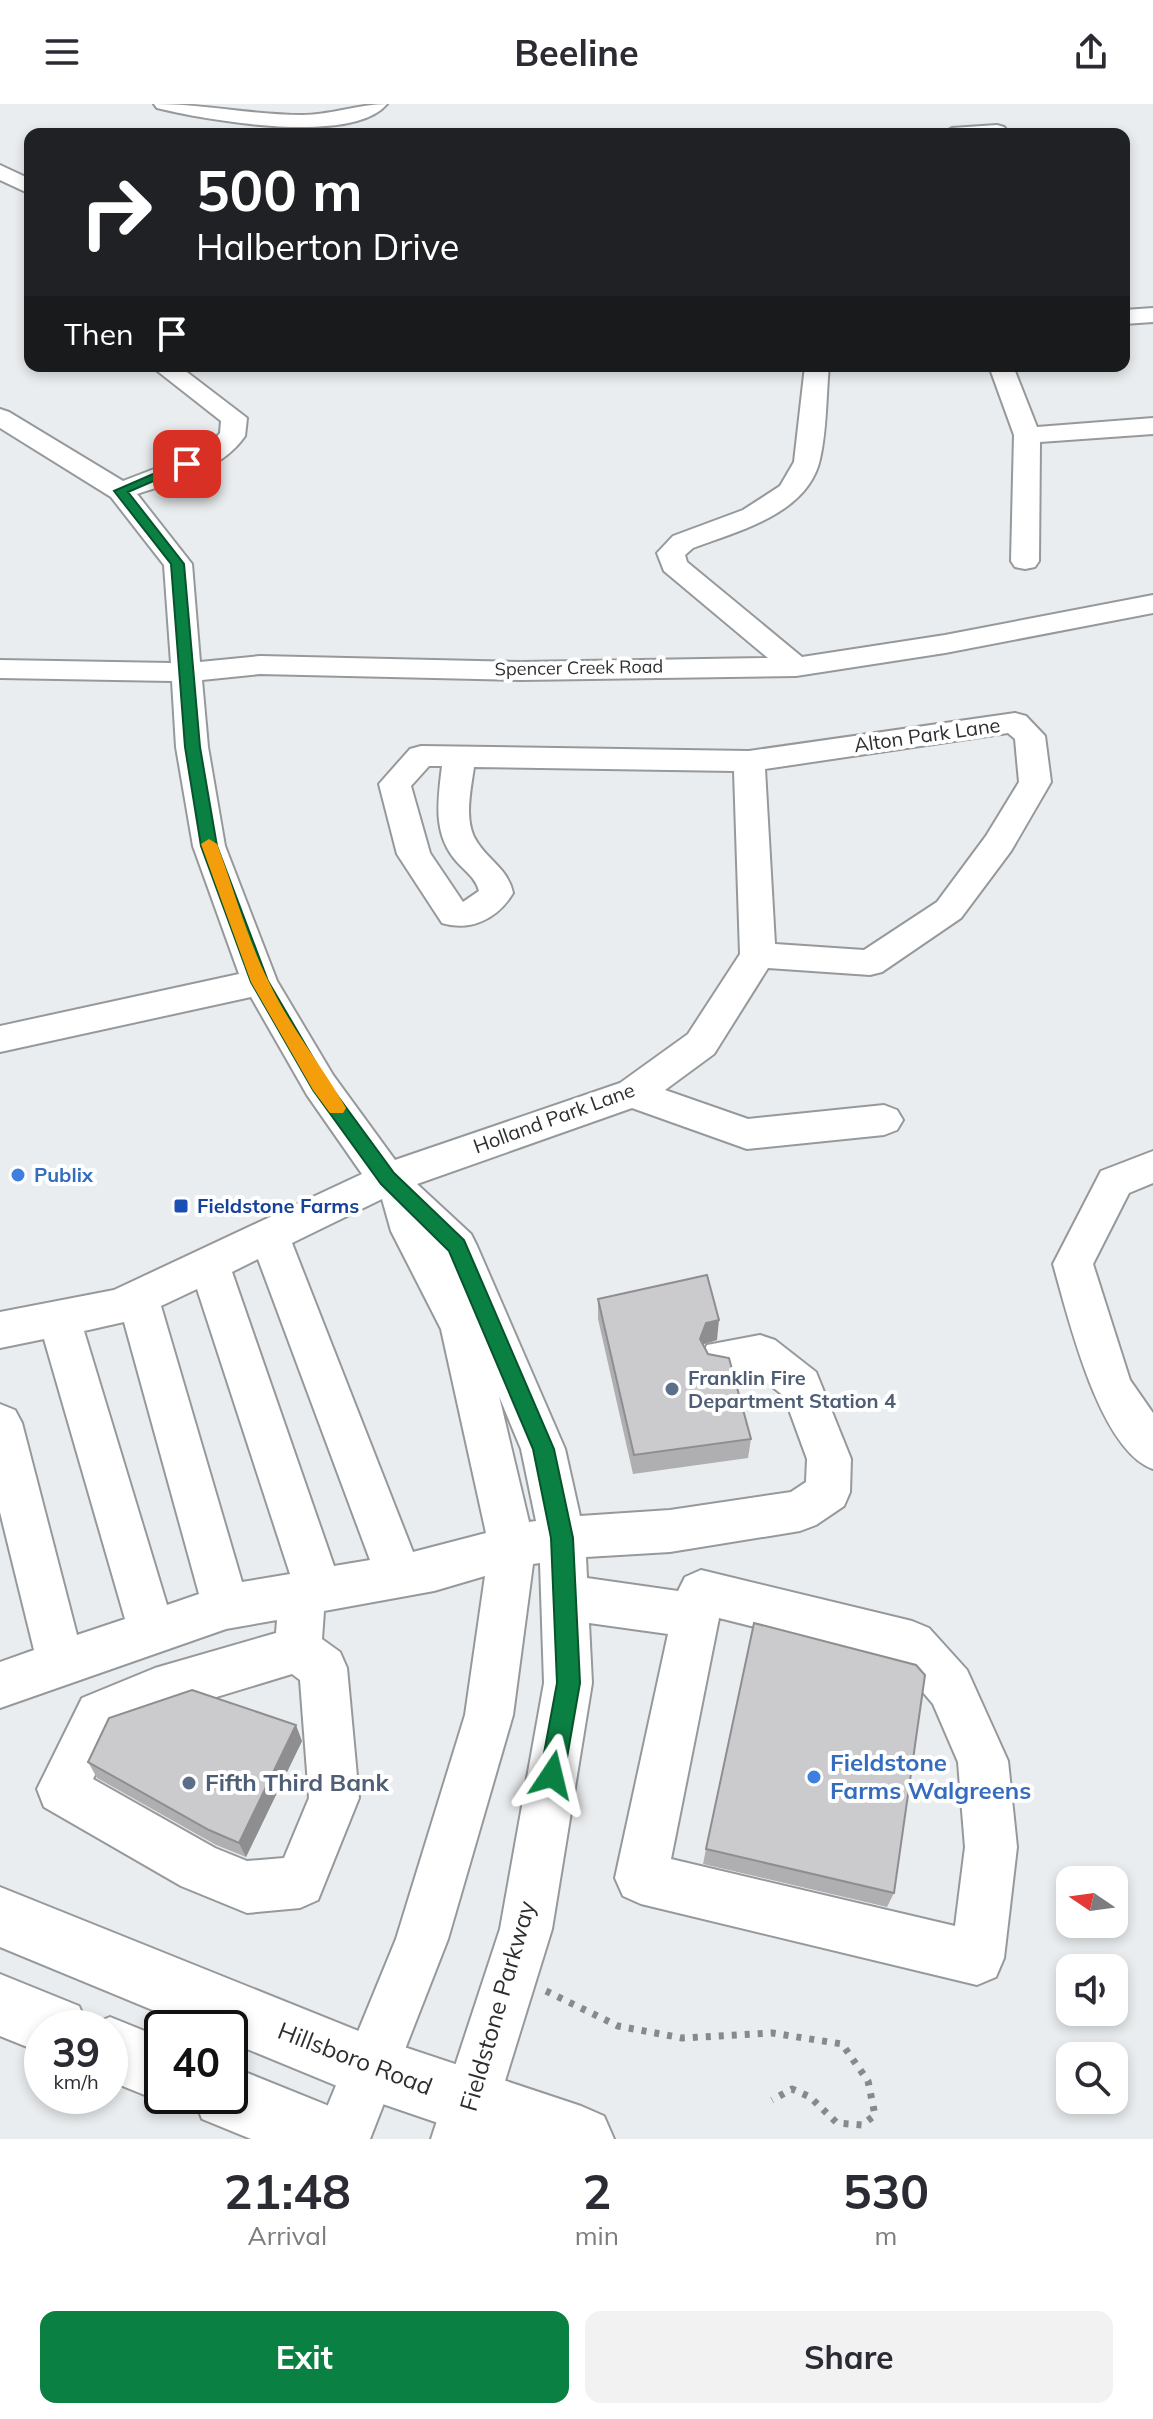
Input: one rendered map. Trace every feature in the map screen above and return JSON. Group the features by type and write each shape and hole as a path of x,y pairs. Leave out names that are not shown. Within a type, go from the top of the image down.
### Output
{"main road":[{"name":"Hillsboro Road","path":"0,1917 371,2068 465,2120 581,2139"},
{"path":"0,2005 24,2015"},
{"path":"248,2105 331,2139"}],"street":[{"path":"164,104 212,114 279,121 339,117 366,111 377,104"},
{"path":"0,171 24,185"},
{"path":"1130,317 1153,315"},
{"path":"120,491 207,455 225,445 234,433 234,418 171,372"},
{"path":"796,667 674,565 671,553 683,542 753,516 790,491 807,462 816,372"},
{"path":"1003,372 1027,435 1025,561"},
{"name":"Fieldstone Parkway","path":"0,417 120,491 178,564 192,747 209,846 260,982 320,1085 396,1188 457,1246 543,1449 562,1538 568,1683 526,1929 465,2120"},
{"path":"1027,435 1153,426"},
{"name":"Spencer Creek Road","path":"0,669 187,672 260,665 521,671 796,667 945,644 1153,604"},
{"name":"Alton Park Lane","path":"459,757 455,828 464,851 495,882 496,893 487,905 470,915 454,915 414,854 395,784 421,756 749,761 1015,723 1030,736 1035,782 999,843 949,910 870,963 758,955"},
{"path":"749,761 758,955"},
{"name":"Holland Park Lane","path":"0,1330 121,1306 269,1235 633,1093 701,1044 758,955"},
{"path":"0,1039 260,982"},
{"path":"633,1093 747,1134 884,1120"},
{"path":"1153,1166 1115,1182 1073,1264 1111,1387 1153,1450"},
{"name":"Fieldstone Parkway","path":"342,2139 422,1939 489,1715 512,1546 462,1328 411,1231 396,1188"},
{"path":"269,1235 399,1576"},
{"path":"209,1264 310,1591 298,1649"},
{"path":"138,1298 226,1607"},
{"path":"59,1318 152,1632"},
{"path":"0,1685 226,1607 434,1570 512,1546 562,1538 670,1531 800,1511 828,1492 829,1459 801,1385 741,1355"},
{"path":"0,1423 61,1664"},
{"path":"701,1592 912,1644 950,1687 983,1761 991,1847 977,1958 641,1878 696,1616 701,1592"},
{"path":"564,1597 696,1616"},
{"path":"298,1649 323,1668 334,1798 300,1882 247,1887 199,1868 62,1789 99,1715 155,1692 298,1649"}],"path":[{"path":"546,1990 618,2026 682,2038 772,2033 842,2044 868,2081 875,2115 862,2125 837,2123 810,2097 792,2089 772,2100"}],"building":[{"name":"Franklin Fire Department Station 4","path":"707,1275 719,1320 706,1323 700,1339 708,1354 729,1358 751,1439 634,1455 598,1299"},
{"name":"Fieldstone Farms Walgreens","path":"754,1623 916,1665 925,1675 894,1893 706,1849"},
{"path":"192,1690 296,1725 239,1843 209,1830 88,1762 109,1718"}],"slow traffic":[{"path":"209,844 260,982 320,1085 337,1108"}],"place":[{"name":"Publix","path":"18,1175"},
{"name":"Fieldstone Farms","path":"181,1206"},
{"name":"Franklin Fire Department Station 4","path":"672,1389"},
{"name":"Fieldstone Farms Walgreens","path":"814,1777"},
{"name":"Fifth Third Bank","path":"189,1783"}],"route":[{"path":"187,464 120,491 178,564 192,747 209,846 260,982 320,1085 387,1179 457,1246 524,1397 543,1449 562,1538 568,1683 552,1775"}]}
